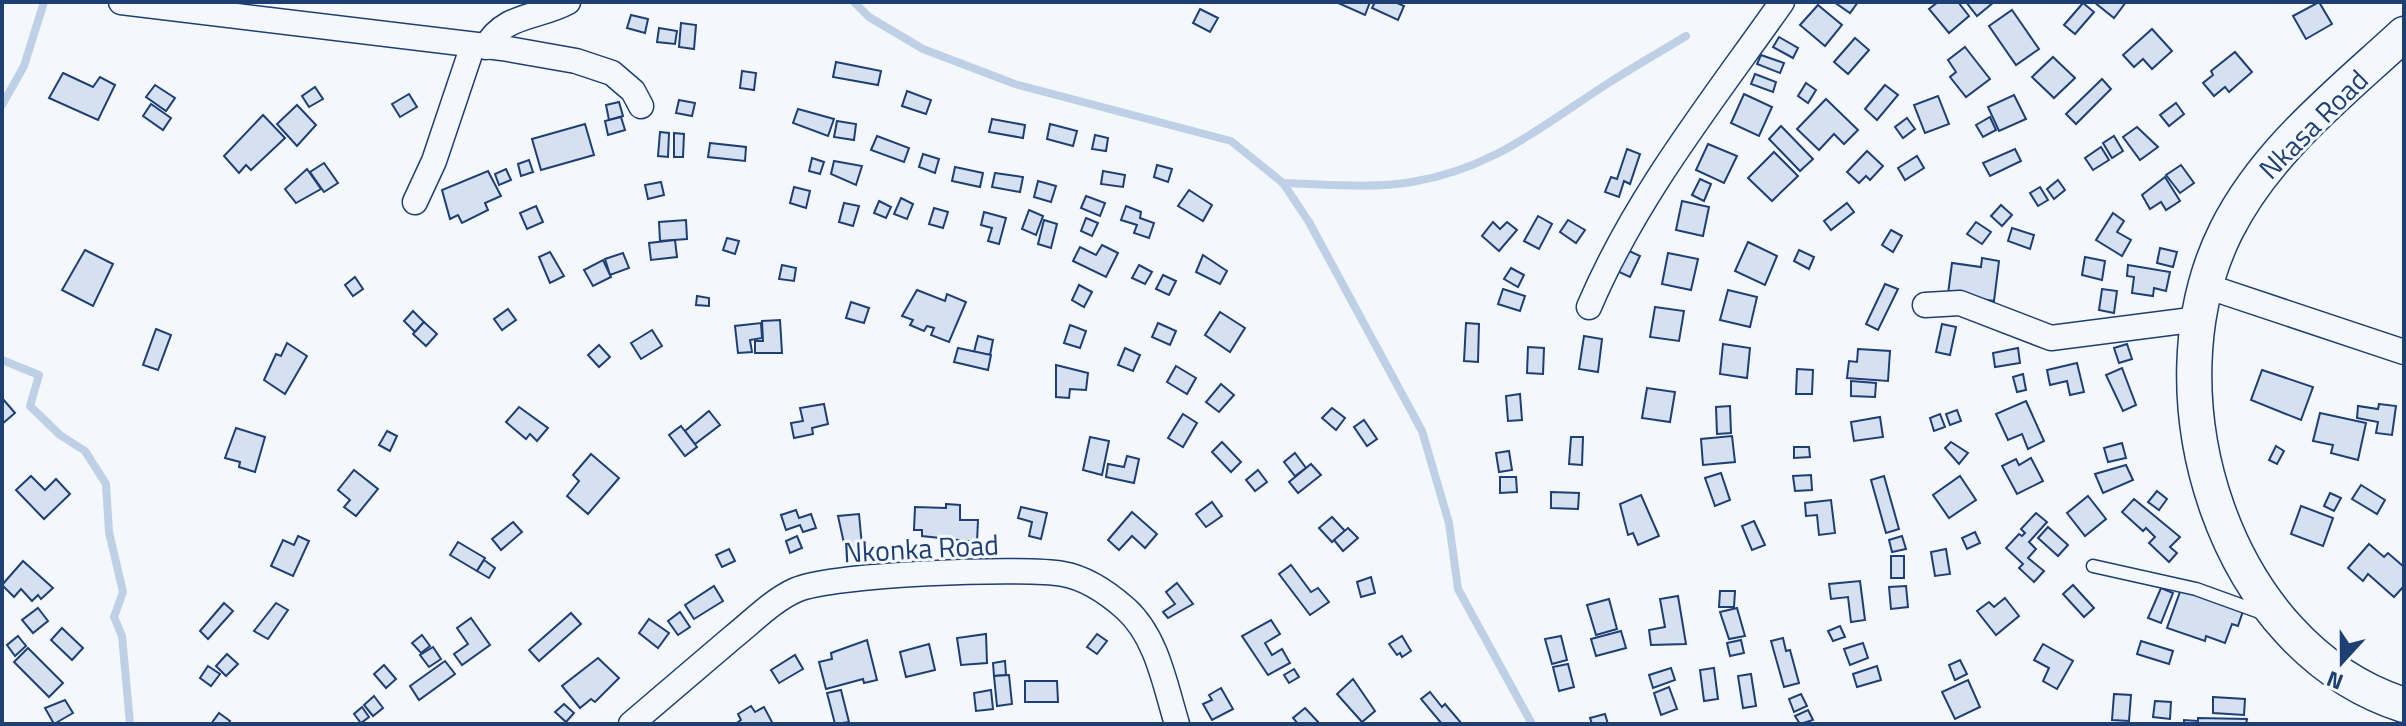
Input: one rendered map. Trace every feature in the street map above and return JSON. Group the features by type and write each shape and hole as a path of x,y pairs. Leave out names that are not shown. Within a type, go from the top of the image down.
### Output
{"street":[{"path":"121,2 480,46 576,61 612,73 633,91 641,106"},
{"path":"415,202 480,46 507,22 546,13 568,2"},
{"path":"1589,307 1612,253 1698,118 1782,2"},
{"name":"Nkasa Road","path":"2404,34 2265,168 2225,233 2206,286 2195,352 2198,420 2208,483 2233,547 2282,620 2331,670 2364,690 2404,705"},
{"path":"2206,286 2404,352"},
{"path":"1925,305 1960,303 2051,338 2199,319"},
{"name":"Nkonka Road","path":"631,724 748,625 796,590 821,583 913,575 1022,573 1062,574 1088,582 1127,610 1153,650 1177,724"}],"lane":[{"path":"2093,566 2196,589 2282,620"}],"building":[{"path":"1336,2 1370,2 1365,15"},
{"path":"1375,2 1395,2 1404,6 1398,20 1372,8"},
{"path":"1834,2 1858,2 1850,13"},
{"path":"1938,2 1958,2 1969,16 1949,33 1929,9"},
{"path":"1966,2 1994,2 1977,16"},
{"path":"2094,2 2126,2 2114,18"},
{"path":"2319,2 2332,24 2306,39 2293,16"},
{"path":"2083,3 2094,12 2075,34 2064,25"},
{"path":"1818,5 1842,25 1825,46 1800,25"},
{"path":"1200,9 1218,18 1210,32 1193,23"},
{"path":"2012,10 2039,49 2016,65 1989,26"},
{"path":"631,15 648,19 645,33 627,28"},
{"path":"681,23 696,25 694,49 679,47"},
{"path":"659,28 677,31 675,44 657,42"},
{"path":"2152,29 2172,51 2152,69 2143,59 2134,67 2123,55"},
{"path":"1779,37 1798,48 1793,58 1773,47"},
{"path":"1855,38 1869,50 1848,74 1834,62"},
{"path":"1965,47 1990,79 1966,97 1950,77 1956,72 1948,60"},
{"path":"2235,52 2252,72 2229,92 2225,87 2214,96 2203,83 2213,75 2211,71"},
{"path":"1761,55 1784,63 1780,73 1757,64"},
{"path":"2053,57 2075,78 2054,98 2032,77"},
{"path":"836,62 881,71 878,85 833,77"},
{"path":"742,71 756,73 754,90 740,88"},
{"path":"63,73 93,87 100,77 115,85 98,120 49,98"},
{"path":"1755,74 1776,82 1773,92 1751,84"},
{"path":"2102,79 2111,89 2076,124 2066,114"},
{"path":"1806,83 1816,90 1808,103 1798,96"},
{"path":"155,85 175,98 166,111 146,97"},
{"path":"1885,85 1898,95 1877,120 1865,109"},
{"path":"315,87 323,99 309,107 302,96"},
{"path":"907,91 931,100 926,114 902,106"},
{"path":"409,94 417,107 400,117 392,104"},
{"path":"1744,94 1772,107 1759,136 1731,123"},
{"path":"2014,95 2026,119 1999,131 1988,107"},
{"path":"1938,96 1949,124 1925,133 1914,105"},
{"path":"1826,99 1858,130 1844,144 1834,134 1819,150 1797,129"},
{"path":"679,100 695,103 692,116 676,113"},
{"path":"619,102 623,116 609,120 606,105"},
{"path":"2176,103 2184,114 2169,126 2160,115"},
{"path":"151,104 171,118 163,130 143,116"},
{"path":"297,105 316,125 297,146 277,124"},
{"path":"798,109 834,119 828,136 793,123"},
{"path":"263,115 285,138 251,170 246,165 239,173 224,156"},
{"path":"621,117 625,130 608,135 605,121"},
{"path":"1990,117 1996,130 1983,137 1976,125"},
{"path":"1907,118 1915,129 1903,138 1895,127"},
{"path":"992,119 1025,125 1023,138 989,132"},
{"path":"837,121 856,124 854,140 834,137"},
{"path":"585,124 594,155 541,170 532,139"},
{"path":"1050,124 1077,131 1073,146 1047,139"},
{"path":"1781,126 1813,159 1800,171 1769,139"},
{"path":"2137,127 2158,147 2140,160 2123,137"},
{"path":"660,132 669,133 668,157 658,156"},
{"path":"674,133 684,134 683,157 674,157"},
{"path":"1095,135 1108,138 1106,151 1092,149"},
{"path":"877,136 909,148 904,162 871,150"},
{"path":"2114,136 2123,151 2112,158 2103,143"},
{"path":"710,143 746,147 745,161 708,157"},
{"path":"1708,144 1737,156 1724,183 1696,170"},
{"path":"2101,147 2109,160 2093,170 2085,158"},
{"path":"1627,149 1640,154 1630,184 1624,181 1619,197 1605,192 1611,177 1617,179"},
{"path":"2015,149 2021,161 1990,176 1983,163"},
{"path":"1867,151 1883,166 1870,180 1866,176 1859,183 1847,172"},
{"path":"1774,152 1798,176 1772,201 1748,178"},
{"path":"923,154 939,159 935,173 919,167"},
{"path":"1917,156 1924,168 1905,180 1898,168"},
{"path":"812,158 824,162 820,174 809,171"},
{"path":"529,160 533,172 521,176 518,164"},
{"path":"834,161 862,166 856,185 831,174"},
{"path":"324,163 338,183 324,192 310,172"},
{"path":"1157,165 1172,169 1168,182 1154,177"},
{"path":"2181,165 2194,183 2180,193 2166,175"},
{"path":"955,167 983,173 980,187 952,181"},
{"path":"307,169 321,189 296,203 285,189"},
{"path":"506,169 511,180 499,185 495,174"},
{"path":"488,171 501,196 485,203 488,210 462,223 458,215 450,219 442,190"},
{"path":"1103,171 1125,175 1123,187 1101,184"},
{"path":"995,173 1023,177 1020,192 992,187"},
{"path":"2165,177 2180,201 2166,210 2161,202 2150,209 2142,195"},
{"path":"1700,179 1711,184 1704,201 1692,195"},
{"path":"2058,180 2065,190 2054,199 2047,189"},
{"path":"1038,181 1056,186 1051,202 1034,197"},
{"path":"661,182 664,195 648,199 645,185"},
{"path":"794,187 810,191 806,208 790,203"},
{"path":"2040,187 2048,200 2038,206 2030,193"},
{"path":"1189,190 1212,205 1203,221 1178,206"},
{"path":"1086,196 1105,203 1100,216 1081,208"},
{"path":"901,198 913,204 907,219 894,214"},
{"path":"879,201 891,207 886,218 874,213"},
{"path":"1682,201 1709,207 1703,236 1676,230"},
{"path":"844,203 859,206 853,226 839,222"},
{"path":"1847,203 1854,212 1831,230 1824,221"},
{"path":"2001,205 2012,215 2002,226 1991,216"},
{"path":"536,206 543,222 527,229 520,213"},
{"path":"1126,206 1141,212 1140,218 1154,223 1149,238 1134,233 1137,225 1121,220"},
{"path":"934,208 948,212 943,228 929,224"},
{"path":"1029,210 1043,216 1036,235 1022,229"},
{"path":"984,212 1006,218 999,244 988,241 992,228 981,225"},
{"path":"2113,213 2124,221 2117,232 2131,240 2122,256 2096,240"},
{"path":"1538,216 1552,224 1539,249 1524,241"},
{"path":"1086,218 1098,223 1092,236 1081,231"},
{"path":"686,220 687,239 660,241 659,222"},
{"path":"1044,220 1057,224 1051,248 1038,244"},
{"path":"1568,220 1585,230 1576,243 1560,232"},
{"path":"1493,222 1500,229 1507,222 1517,230 1499,251 1482,236"},
{"path":"1976,222 1991,232 1982,244 1967,234"},
{"path":"2012,228 2034,235 2030,249 2008,241"},
{"path":"1891,230 1902,236 1893,252 1882,245"},
{"path":"727,238 739,241 735,254 723,250"},
{"path":"675,240 677,257 651,260 649,243"},
{"path":"1748,242 1777,256 1765,285 1735,271"},
{"path":"1102,245 1118,253 1106,277 1073,261 1080,247 1096,255"},
{"path":"2160,248 2177,252 2173,267 2157,263"},
{"path":"85,250 113,264 93,306 62,290"},
{"path":"1627,250 1640,256 1630,277 1617,271"},
{"path":"1799,250 1814,257 1809,269 1794,261"},
{"path":"550,252 564,276 550,283 539,257"},
{"path":"623,253 629,268 610,275 605,259"},
{"path":"1668,253 1698,259 1691,290 1662,284"},
{"path":"1203,255 1227,271 1220,284 1196,272"},
{"path":"2085,257 2105,261 2102,280 2082,275"},
{"path":"1982,258 1999,261 1994,301 1948,294 1952,263 1981,267"},
{"path":"603,260 611,277 593,286 584,270"},
{"path":"782,265 796,268 794,281 779,279"},
{"path":"1139,265 1152,272 1145,284 1132,278"},
{"path":"2128,265 2170,272 2166,291 2154,288 2153,296 2132,293 2134,277 2127,276"},
{"path":"1511,268 1524,275 1518,287 1504,279"},
{"path":"1163,275 1176,281 1169,295 1156,289"},
{"path":"355,277 363,289 353,296 345,285"},
{"path":"1885,284 1898,289 1878,330 1866,324"},
{"path":"1079,285 1092,292 1084,307 1072,300"},
{"path":"1503,289 1525,296 1520,311 1498,304"},
{"path":"2102,289 2117,291 2114,313 2099,310"},
{"path":"917,290 945,301 947,294 966,302 949,342 931,335 934,328 927,326 924,331 910,325 913,320 902,316"},
{"path":"1728,290 1757,297 1750,327 1720,320"},
{"path":"697,296 709,298 709,306 696,305"},
{"path":"851,302 869,308 864,323 846,318"},
{"path":"1655,307 1684,311 1679,341 1650,337"},
{"path":"508,309 516,320 502,330 494,319"},
{"path":"413,311 424,322 415,332 404,321"},
{"path":"1220,312 1245,328 1230,352 1205,335"},
{"path":"780,320 782,353 755,353 755,341 763,341 762,321"},
{"path":"424,322 437,334 426,346 413,334"},
{"path":"761,323 762,338 750,340 752,352 738,353 735,326"},
{"path":"1158,323 1176,331 1170,345 1152,337"},
{"path":"1466,323 1479,324 1478,362 1464,361"},
{"path":"1942,324 1956,327 1950,355 1936,352"},
{"path":"1070,325 1086,331 1080,348 1064,343"},
{"path":"156,329 171,335 158,370 143,365"},
{"path":"652,330 662,346 641,359 631,343"},
{"path":"978,336 993,340 990,355 974,352"},
{"path":"1584,336 1602,339 1598,372 1579,369"},
{"path":"287,343 307,356 285,394 264,380 276,354 281,356"},
{"path":"1723,344 1750,348 1747,378 1720,374"},
{"path":"2127,344 2132,359 2119,363 2114,348"},
{"path":"599,345 610,357 599,367 588,355"},
{"path":"1528,347 1544,348 1543,374 1527,373"},
{"path":"958,348 991,355 988,370 954,362"},
{"path":"1125,348 1140,355 1133,371 1118,365"},
{"path":"2018,348 2020,363 1995,367 1993,353"},
{"path":"1858,349 1890,351 1888,381 1847,378 1849,361 1857,362"},
{"path":"2077,363 2084,392 2070,395 2067,381 2050,385 2047,370"},
{"path":"1056,365 1088,373 1086,390 1070,389 1069,398 1056,397"},
{"path":"1176,366 1196,378 1187,394 1167,382"},
{"path":"2122,368 2136,405 2123,411 2106,375"},
{"path":"1797,369 1813,370 1812,394 1796,394"},
{"path":"2262,370 2313,387 2301,420 2251,400"},
{"path":"2023,374 2026,390 2017,392 2013,377"},
{"path":"1851,381 1876,383 1875,397 1851,396"},
{"path":"1221,384 1234,395 1219,412 1206,402"},
{"path":"1647,388 1675,392 1670,422 1642,418"},
{"path":"1520,394 1522,420 1508,421 1506,396"},
{"path":"2,398 15,413 2,424"},
{"path":"2026,401 2044,441 2028,449 2022,434 2008,440 1996,414"},
{"path":"824,404 828,424 812,428 813,434 794,438 791,423 803,421 800,408"},
{"path":"2379,404 2396,406 2392,435 2376,433 2378,422 2357,418 2358,406 2378,409"},
{"path":"1730,406 1731,433 1717,434 1716,407"},
{"path":"519,407 548,428 537,441 530,434 526,439 506,422"},
{"path":"1332,408 1345,418 1336,430 1322,418"},
{"path":"1957,410 1961,421 1950,425 1946,414"},
{"path":"709,411 720,425 695,444 685,431"},
{"path":"2320,413 2366,423 2358,460 2331,453 2333,445 2313,441"},
{"path":"1183,414 1197,423 1183,447 1168,438"},
{"path":"1940,414 1945,427 1934,431 1930,418"},
{"path":"1880,417 1883,437 1854,441 1851,422"},
{"path":"1364,420 1377,439 1367,446 1354,427"},
{"path":"681,426 697,447 685,456 669,435"},
{"path":"236,428 265,437 255,472 239,467 240,462 225,458"},
{"path":"387,431 397,436 390,451 379,445"},
{"path":"1732,436 1735,462 1703,465 1701,439"},
{"path":"1090,437 1109,441 1102,475 1083,470"},
{"path":"1571,437 1583,437 1582,465 1569,464"},
{"path":"1222,442 1241,462 1231,472 1212,452"},
{"path":"1951,442 1968,453 1959,464 1945,448"},
{"path":"2122,443 2126,458 2108,462 2104,448"},
{"path":"2276,446 2284,451 2277,464 2269,460"},
{"path":"1794,447 1809,447 1810,457 1794,458"},
{"path":"1509,451 1512,470 1499,472 1496,453"},
{"path":"1295,453 1306,468 1295,476 1284,462"},
{"path":"591,454 619,478 588,514 567,496 579,481 573,475"},
{"path":"1127,456 1139,459 1134,483 1106,477 1108,464 1124,467"},
{"path":"2031,458 2043,481 2017,494 2002,466 2016,459 2019,465"},
{"path":"1311,464 1321,475 1298,493 1289,482"},
{"path":"2126,465 2133,480 2103,493 2095,474"},
{"path":"354,470 378,489 356,516 344,507 350,500 338,490"},
{"path":"1258,470 1267,482 1255,491 1246,480"},
{"path":"1721,473 1730,500 1715,506 1705,478"},
{"path":"1811,475 1812,490 1795,491 1793,476"},
{"path":"31,476 45,490 56,479 70,494 44,519 16,490"},
{"path":"1884,476 1899,529 1886,533 1871,480"},
{"path":"1960,476 1976,500 1949,518 1933,495"},
{"path":"1500,477 1516,477 1517,492 1500,493"},
{"path":"2361,485 2385,500 2377,514 2352,499"},
{"path":"2157,491 2167,499 2159,510 2148,502"},
{"path":"1551,492 1579,493 1578,509 1551,508"},
{"path":"2330,493 2341,498 2334,511 2324,506"},
{"path":"1641,495 1659,536 1638,545 1633,533 1628,535 1620,504"},
{"path":"2088,496 2106,519 2085,536 2067,513"},
{"path":"2134,499 2180,537 2170,547 2177,553 2169,562 2149,543 2155,537 2146,528 2143,531 2122,512"},
{"path":"1831,500 1835,533 1819,535 1817,515 1806,516 1805,503"},
{"path":"1212,502 1222,516 1206,527 1196,514"},
{"path":"946,504 960,505 960,520 978,520 977,542 922,536 922,530 914,530 915,507 946,508"},
{"path":"2301,506 2333,518 2323,546 2291,534"},
{"path":"1021,507 1047,513 1041,539 1029,536 1032,522 1018,518"},
{"path":"796,510 799,518 811,514 816,528 803,532 800,525 786,530 781,515"},
{"path":"1132,512 1157,534 1145,548 1132,536 1119,550 1108,540"},
{"path":"2036,513 2047,522 2029,542 2036,549 2028,558 2044,571 2034,582 2019,568 2023,564 2006,548 2019,534 2022,536 2025,533 2021,529"},
{"path":"859,514 862,546 845,548 838,516"},
{"path":"1332,517 1345,531 1332,542 1319,528"},
{"path":"1754,521 1765,545 1752,550 1742,526"},
{"path":"513,522 522,532 501,550 492,539"},
{"path":"2048,527 2068,545 2058,556 2038,538"},
{"path":"1348,528 1358,538 1343,551 1334,540"},
{"path":"1975,532 1980,543 1967,549 1962,538"},
{"path":"298,536 309,541 293,576 271,566 283,540 294,545"},
{"path":"797,536 802,548 790,553 786,541"},
{"path":"1902,536 1906,549 1892,552 1889,540"},
{"path":"458,542 485,558 477,571 450,555"},
{"path":"2369,544 2384,557 2388,553 2404,567 2404,586 2394,597 2368,574 2363,581 2348,568"},
{"path":"729,549 735,561 722,567 716,555"},
{"path":"1946,549 1950,574 1935,576 1931,552"},
{"path":"1891,556 1904,556 1904,578 1891,578"},
{"path":"484,560 495,568 489,578 477,571"},
{"path":"23,561 53,588 41,599 38,595 32,601 21,589 14,597 2,585"},
{"path":"1291,565 1311,592 1318,588 1329,602 1310,615 1279,574"},
{"path":"1371,577 1375,593 1361,597 1357,582"},
{"path":"1860,581 1865,620 1851,622 1848,597 1831,599 1829,584"},
{"path":"1177,583 1193,604 1168,618 1163,612 1175,604 1166,592"},
{"path":"2073,585 2094,608 2084,617 2063,594"},
{"path":"714,586 723,601 694,619 685,605"},
{"path":"1906,586 1908,607 1891,609 1889,587"},
{"path":"2161,588 2173,593 2161,623 2148,618"},
{"path":"2181,589 2243,611 2238,626 2232,624 2225,643 2206,636 2205,641 2167,628"},
{"path":"1720,591 1735,591 1734,607 1719,607"},
{"path":"1678,596 1686,644 1651,645 1649,630 1665,627 1660,599"},
{"path":"2005,598 2019,616 1996,635 1977,611 1989,602 1994,607"},
{"path":"1609,599 1617,629 1596,635 1587,605"},
{"path":"224,603 233,611 208,639 200,631"},
{"path":"276,603 288,610 268,639 254,631"},
{"path":"38,608 48,621 33,633 22,620"},
{"path":"1737,608 1745,636 1729,639 1720,612"},
{"path":"680,612 690,627 678,635 668,621"},
{"path":"571,613 581,624 539,661 529,650"},
{"path":"471,618 490,645 462,665 454,654 468,644 457,628"},
{"path":"649,619 669,633 658,648 639,633"},
{"path":"1271,620 1280,634 1265,643 1272,655 1282,649 1290,663 1268,675 1242,636"},
{"path":"1840,626 1845,637 1833,641 1828,631"},
{"path":"62,628 83,648 72,660 51,640"},
{"path":"1621,631 1626,648 1596,656 1591,639"},
{"path":"986,634 987,663 961,665 957,638"},
{"path":"1097,634 1107,641 1097,654 1087,647"},
{"path":"422,635 430,646 421,653 412,643"},
{"path":"18,636 26,646 15,656 7,645"},
{"path":"1402,636 1411,651 1402,657 1389,644"},
{"path":"1561,636 1567,660 1552,664 1545,639"},
{"path":"1783,638 1786,651 1790,650 1799,683 1784,687 1771,641"},
{"path":"867,640 877,680 864,683 863,679 826,689 819,662 832,659 831,653"},
{"path":"1741,640 1744,653 1730,656 1727,643"},
{"path":"2141,641 2173,651 2169,664 2137,654"},
{"path":"1863,643 1868,658 1850,665 1844,649"},
{"path":"929,644 935,670 906,677 900,652"},
{"path":"2043,644 2073,661 2057,689 2043,681 2049,668 2034,660"},
{"path":"433,647 441,659 429,667 420,655"},
{"path":"28,648 63,683 49,697 14,662"},
{"path":"227,654 238,664 226,676 216,666"},
{"path":"795,655 803,669 779,683 771,670"},
{"path":"598,658 619,678 595,702 591,699 580,708 562,686"},
{"path":"1960,660 1967,674 1955,680 1949,665"},
{"path":"445,661 455,674 419,700 410,686"},
{"path":"1005,661 1006,675 994,676 993,663"},
{"path":"1568,664 1574,687 1559,691 1553,667"},
{"path":"384,665 396,679 386,688 374,674"},
{"path":"208,666 220,674 211,686 200,678"},
{"path":"1877,666 1881,680 1857,687 1853,674"},
{"path":"1671,668 1675,680 1653,688 1649,675"},
{"path":"1714,668 1718,699 1704,701 1700,670"},
{"path":"1294,669 1299,677 1289,683 1284,675"},
{"path":"1751,674 1756,706 1743,708 1738,676"},
{"path":"1009,675 1012,704 997,706 994,676"},
{"path":"1353,679 1375,711 1362,722 1337,694"},
{"path":"1968,680 1980,707 1955,719 1942,692"},
{"path":"1025,681 1057,681 1058,702 1025,702"},
{"path":"1669,687 1677,709 1661,715 1654,693"},
{"path":"1221,688 1233,709 1212,720 1203,704 1212,700 1209,695"},
{"path":"841,690 849,722 835,724 827,693"},
{"path":"991,690 993,709 976,711 974,693"},
{"path":"1430,692 1462,724 1442,724 1421,699"},
{"path":"1801,694 1807,706 1794,712 1789,699"},
{"path":"2114,694 2131,695 2129,721 2112,720"},
{"path":"374,696 383,708 373,716 364,705"},
{"path":"2213,697 2245,699 2244,715 2213,713"},
{"path":"65,700 73,713 54,724 45,708"},
{"path":"2155,701 2171,702 2170,719 2153,717"},
{"path":"564,704 574,713 566,722 555,712"},
{"path":"751,706 755,712 764,707 773,724 735,724 741,720 738,714"},
{"path":"362,707 369,717 361,723 354,714"},
{"path":"1305,708 1320,724 1298,724 1293,718"},
{"path":"1808,710 1813,720 1800,724 1795,716"},
{"path":"219,713 230,721 228,724 211,724"},
{"path":"1605,714 1608,724 1592,724 1590,718"},
{"path":"2198,718 2247,719 2246,724 2184,724 2184,720 2198,721"}],"waterway":[{"path":"2,105 24,66 44,2"},
{"path":"854,2 869,17 923,49 1015,84 1231,141 1283,183 1309,222 1422,431 1449,523 1458,589 1532,724"},
{"path":"1283,183 1348,186 1396,184 1441,176 1468,167 1515,144 1686,36"},
{"path":"2,360 39,375 30,406 60,435 85,451 106,484 109,532 123,592 114,617 122,636 130,724"}]}
